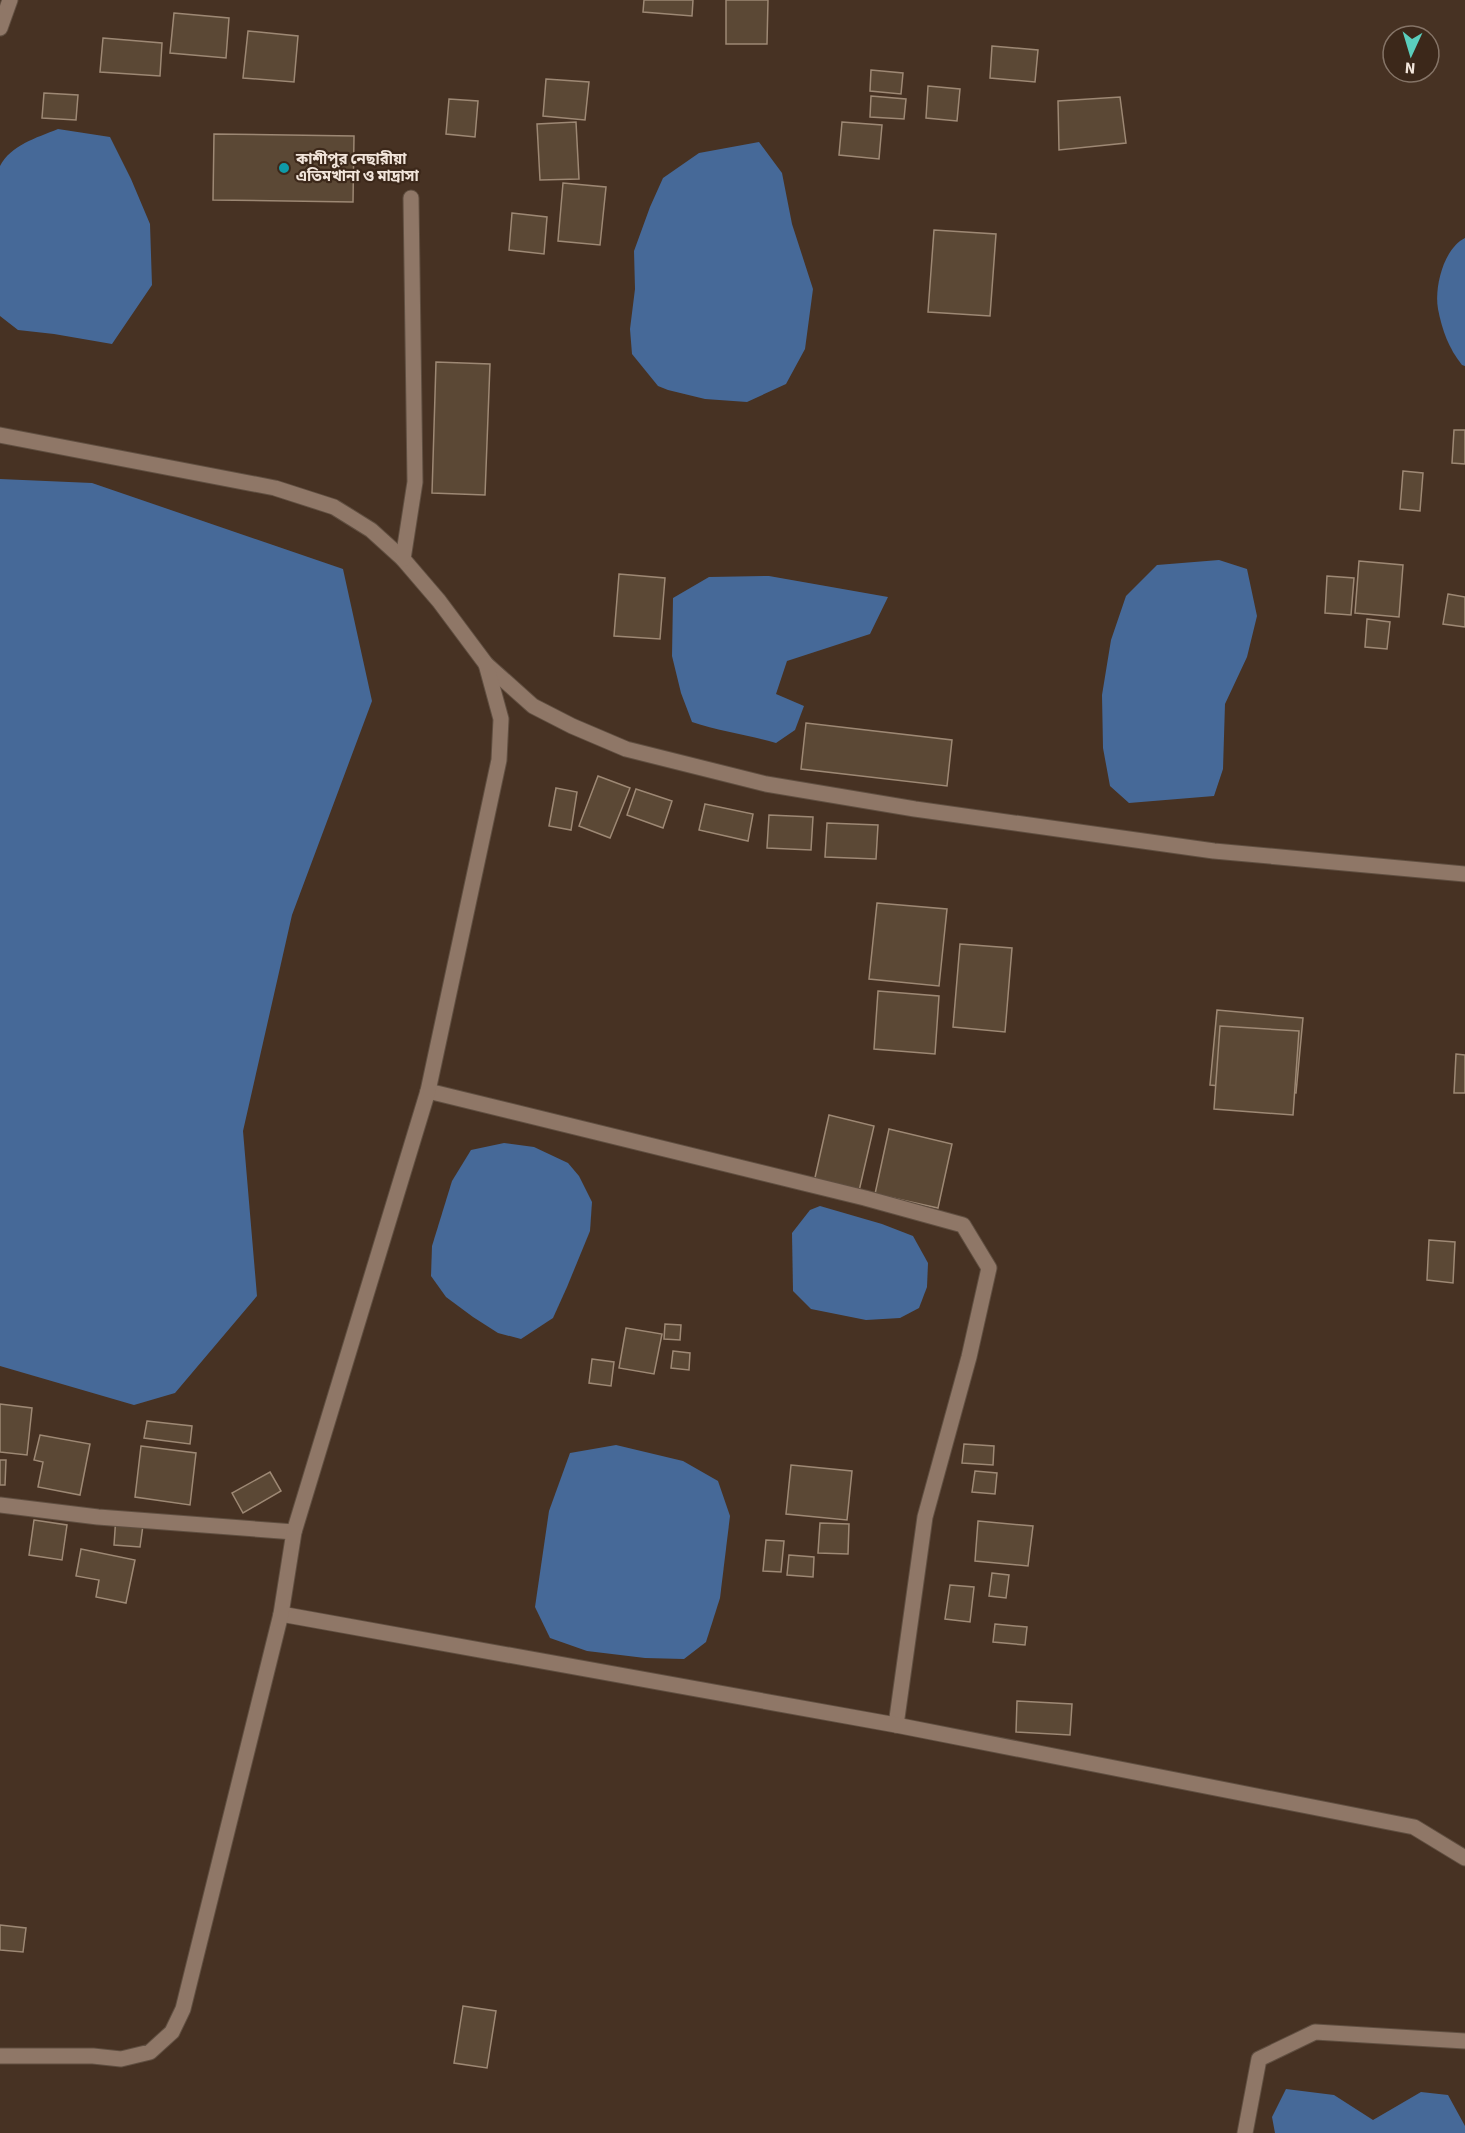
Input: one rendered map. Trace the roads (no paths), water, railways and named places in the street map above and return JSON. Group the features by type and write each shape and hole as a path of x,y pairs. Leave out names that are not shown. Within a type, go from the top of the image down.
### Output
{"street":[{"path":"0,28 10,0"},
{"path":"403,559 415,482 411,198"},
{"path":"0,435 275,488 334,507 371,530 403,559 439,601 486,664 533,706 626,749 766,784 915,809 1214,851 1465,874"},
{"path":"0,2056 93,2056 121,2060 150,2052 172,2032 183,2009 281,1614 294,1532 428,1091 499,760 501,719 486,664"},
{"path":"428,1091 865,1198 963,1225 989,1268 969,1357 925,1517 896,1725"},
{"path":"0,1505 98,1517 294,1532"},
{"path":"281,1614 896,1725 1414,1827 1465,1858"},
{"path":"1245,2133 1259,2059 1315,2032 1465,2041"}],"water":[{"path":"58,129 110,137 150,224 152,285 112,344 18,330 0,316 0,166 17,147"},
{"path":"759,142 782,173 792,224 813,289 805,349 786,384 747,402 705,399 668,390 658,386 632,354 630,329 635,289 634,251 650,207 663,178 699,153"},
{"path":"1465,238 1465,366 1457,359 1447,339 1437,300 1439,280 1446,259 1451,250"},
{"path":"0,479 92,483 343,569 372,701 292,915 243,1131 257,1296 175,1393 134,1405 0,1366"},
{"path":"1219,560 1247,569 1257,616 1247,657 1225,704 1223,769 1214,796 1129,803 1110,786 1103,748 1102,695 1111,640 1126,596 1157,565"},
{"path":"769,576 888,597 870,634 787,661 776,694 804,706 795,730 776,743 692,722 681,693 672,656 673,598 709,577"},
{"path":"504,1143 534,1147 568,1163 579,1176 592,1202 590,1231 553,1318 521,1339 498,1333 473,1317 446,1297 431,1276 432,1246 452,1181 471,1150"},
{"path":"820,1206 882,1224 913,1236 928,1263 927,1287 919,1308 900,1318 866,1320 811,1309 793,1291 792,1233 810,1210"},
{"path":"616,1445 683,1461 718,1481 730,1516 720,1598 706,1642 684,1659 645,1658 587,1651 550,1638 535,1607 549,1511 570,1453"},
{"path":"1286,2089 1334,2095 1373,2120 1421,2092 1448,2095 1465,2126 1465,2133 1275,2133 1272,2117"}],"place":[{"name":"কাশীপুর নেছারীয়া এতিমখানা ও মাদ্রাসা","path":"284,168"}]}
